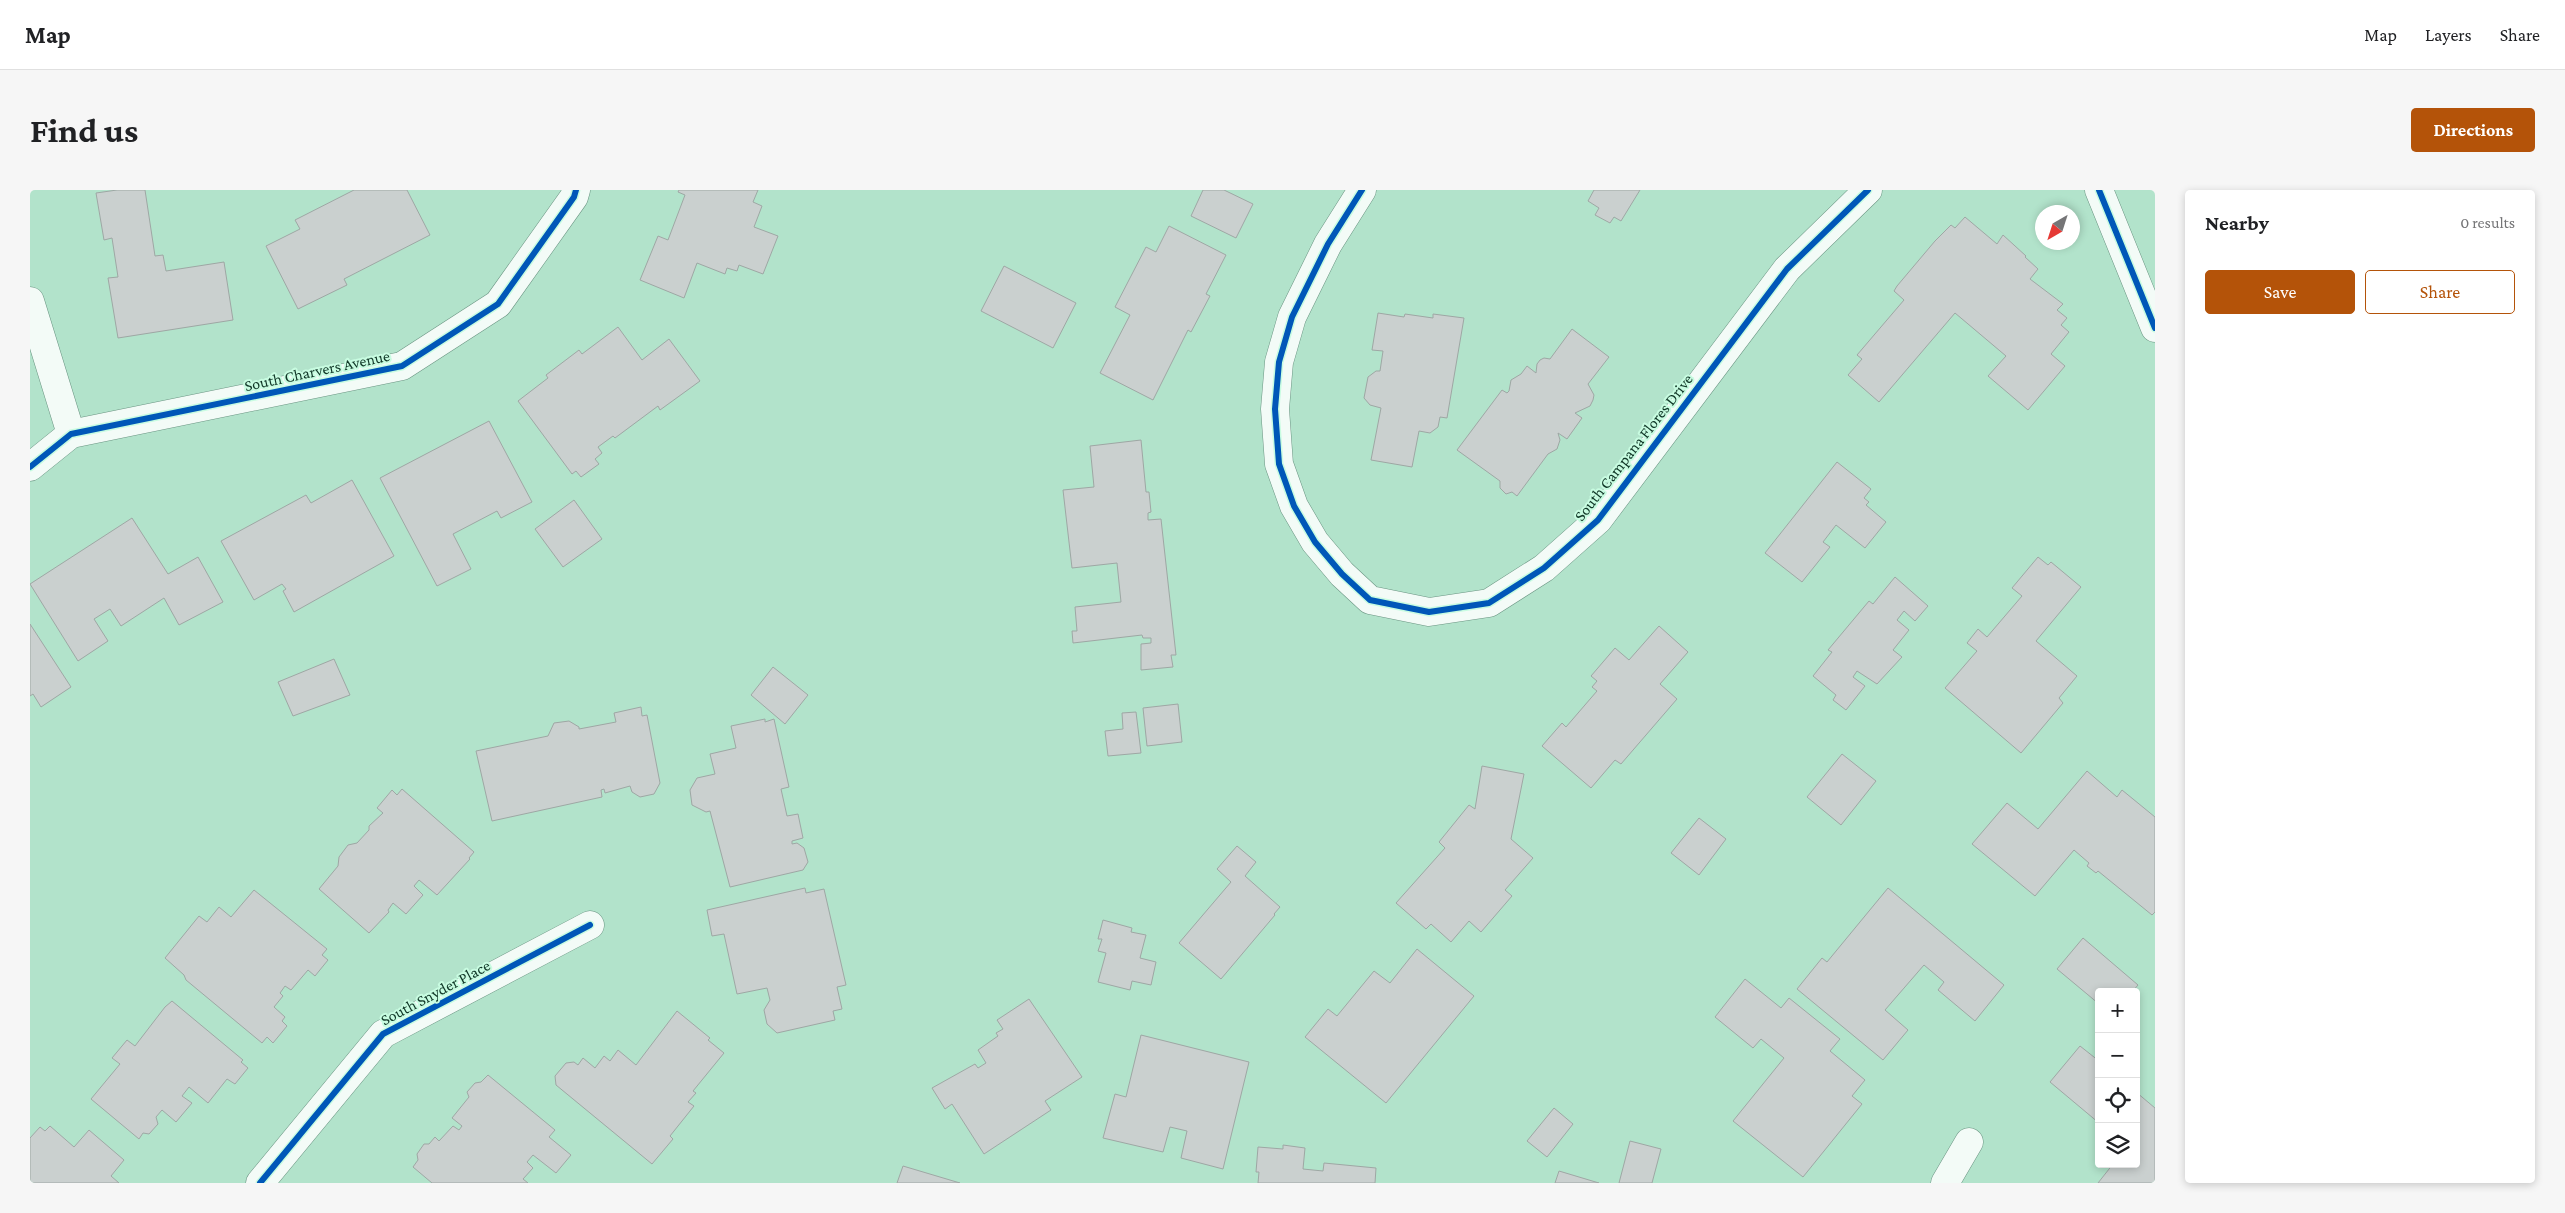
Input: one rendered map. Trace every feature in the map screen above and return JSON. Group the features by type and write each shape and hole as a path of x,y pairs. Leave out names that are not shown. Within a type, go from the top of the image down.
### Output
{"street":[{"name":"South Charvers Avenue","path":"30,466 71,434 402,366 498,304 574,197 576,190"},
{"name":"South Campana Flores Drive","path":"1362,190 1328,244 1292,316 1280,362 1275,409 1279,464 1294,506 1314,542 1342,574 1370,600 1429,612 1488,603 1544,568 1598,520 1787,269 1868,190"},
{"path":"2099,190 2155,328"},
{"path":"30,301 71,434"},
{"name":"South Snyder Place","path":"260,1183 383,1034 590,925"},
{"path":"1944,1183 1968,1142"}],"building":[{"path":"117,190 145,190 155,256 163,255 166,271 224,262 233,320 118,338 108,278 118,277 112,238 104,240 96,193"},
{"path":"354,190 407,190 430,235 344,279 347,285 298,309 266,246 300,229 295,220"},
{"path":"679,190 758,190 753,202 762,206 754,227 778,236 763,274 739,265 737,271 727,268 725,274 697,263 684,298 640,280 658,236 668,240 685,195 678,192"},
{"path":"1203,190 1224,190 1253,204 1236,238 1191,216"},
{"path":"1594,190 1640,190 1621,221 1614,217 1610,223 1595,215 1599,208 1588,201"},
{"path":"1965,217 1997,244 2003,235 2038,269 2030,279 2063,304 2057,310 2067,318 2061,325 2069,332 2051,354 2065,366 2028,410 1988,376 2006,356 1955,313 1879,402 1848,375 1862,359 1857,355 1904,300 1894,291 1897,286 1935,241 1951,225 1955,228"},
{"path":"1169,226 1226,255 1206,294 1210,296 1191,332 1188,330 1153,400 1100,373 1130,315 1115,307 1146,247 1156,252"},
{"path":"1004,266 1076,303 1053,348 981,311"},
{"path":"1378,313 1404,317 1405,314 1433,318 1433,314 1464,318 1447,418 1440,417 1438,427 1430,433 1419,431 1412,467 1371,460 1381,408 1370,405 1364,398 1368,377 1376,371 1380,371 1383,351 1372,350"},
{"path":"618,327 642,360 669,339 700,381 660,410 658,406 615,438 613,436 598,447 602,453 595,459 599,464 581,477 576,471 572,474 518,401 548,378 546,375 579,350 582,354"},
{"path":"1572,329 1609,357 1588,384 1594,395 1593,400 1590,406 1575,413 1582,418 1567,439 1558,433 1560,440 1557,449 1548,454 1517,496 1512,492 1506,494 1500,488 1500,481 1457,450 1502,390 1507,393 1509,391 1511,380 1521,374 1527,366 1536,373 1537,364 1540,360 1544,358 1550,359"},
{"path":"489,421 532,502 501,518 497,511 453,534 471,569 437,586 380,478"},
{"path":"1141,440 1146,492 1149,492 1151,512 1148,513 1148,520 1161,519 1176,655 1171,655 1173,667 1141,670 1141,644 1151,643 1151,638 1143,638 1142,635 1073,643 1072,631 1077,631 1075,607 1121,602 1117,563 1072,568 1063,490 1094,487 1090,446"},
{"path":"1837,462 1871,489 1864,498 1869,502 1866,505 1886,522 1865,548 1836,525 1823,542 1830,547 1802,582 1765,553"},
{"path":"352,480 394,556 294,612 283,591 286,589 282,584 254,600 221,541 306,495 311,503"},
{"path":"574,500 602,539 563,567 535,529"},
{"path":"132,518 168,574 198,557 223,602 179,625 164,598 121,626 110,609 94,619 108,641 78,661 30,584"},
{"path":"2038,557 2048,565 2051,562 2081,587 2036,641 2077,676 2059,698 2063,703 2021,753 1945,688 1977,651 1967,643 1978,629 1987,637 2022,596 2012,588"},
{"path":"1895,577 1928,606 1915,621 1904,611 1897,620 1909,630 1893,650 1902,657 1877,684 1857,671 1853,677 1865,686 1846,710 1833,700 1836,695 1813,676 1832,652 1828,650 1869,601 1873,604"},
{"path":"30,624 71,687 41,707 33,694 30,696"},
{"path":"1659,626 1688,652 1660,684 1677,699 1621,764 1615,760 1591,788 1542,746 1562,723 1566,727 1597,691 1592,687 1597,681 1591,676 1615,648 1629,660"},
{"path":"334,659 350,695 293,716 278,682"},
{"path":"773,667 808,695 785,724 751,695"},
{"path":"1178,704 1182,742 1147,746 1143,708"},
{"path":"641,707 642,716 647,715 660,783 654,794 640,797 632,792 630,786 605,793 604,789 601,790 602,797 492,821 476,751 548,736 554,723 569,721 579,727 579,729 616,722 614,713"},
{"path":"1136,712 1141,753 1108,756 1105,731 1123,729 1122,713"},
{"path":"765,719 765,722 774,719 789,787 781,789 787,816 798,814 803,838 792,841 792,844 797,843 804,848 808,862 803,870 730,887 710,811 706,812 692,805 690,790 697,778 715,774 710,754 736,748 731,726"},
{"path":"1842,754 1876,781 1841,825 1807,797"},
{"path":"1482,766 1524,774 1511,839 1533,858 1505,890 1512,896 1481,932 1469,921 1451,942 1431,924 1426,929 1396,903 1445,848 1439,842 1469,805 1475,809"},
{"path":"2087,771 2117,797 2122,790 2155,817 2155,912 2152,915 2098,871 2096,873 2087,866 2089,863 2074,850 2035,896 1972,844 2007,803 2038,829"},
{"path":"402,789 474,852 470,859 437,895 419,880 414,886 423,895 406,914 393,903 388,910 389,912 369,933 319,889 338,866 339,857 348,845 357,843 369,830 369,826 383,813 377,808 392,790 397,795"},
{"path":"1699,818 1726,839 1699,875 1671,853"},
{"path":"1237,846 1256,862 1245,876 1280,907 1221,979 1179,943 1231,882 1217,869"},
{"path":"805,888 806,893 824,889 846,985 837,987 842,1009 833,1011 835,1020 777,1033 767,1024 764,1010 770,1000 767,988 737,994 724,934 712,936 707,910"},
{"path":"1888,888 2004,985 1975,1021 1938,990 1944,982 1924,965 1885,1010 1908,1030 1883,1060 1797,989 1822,958 1827,962"},
{"path":"254,890 327,949 322,955 328,960 315,976 308,970 291,990 285,986 280,993 283,996 274,1007 285,1017 282,1021 287,1026 273,1043 267,1037 262,1043 186,980 184,975 165,958 199,916 207,922 219,907 231,917"},
{"path":"1103,920 1132,928 1131,932 1146,935 1140,958 1156,962 1151,985 1132,981 1130,990 1098,982 1106,953 1098,951 1102,939 1098,939"},
{"path":"2083,938 2138,985 2135,988 2095,988 2095,1001 2057,969"},
{"path":"1417,949 1474,996 1386,1103 1305,1037 1328,1009 1337,1016 1374,971 1390,983"},
{"path":"1745,979 1781,1008 1789,998 1840,1039 1830,1051 1865,1080 1852,1096 1862,1104 1803,1177 1733,1121 1784,1058 1761,1039 1753,1048 1715,1017"},
{"path":"1029,999 1082,1077 1045,1101 1051,1110 984,1154 952,1104 945,1109 932,1088 975,1064 978,1068 986,1063 978,1050 998,1036 996,1033 1003,1029 997,1020"},
{"path":"172,1001 243,1060 241,1062 248,1068 235,1084 227,1079 208,1103 189,1087 182,1096 192,1103 176,1122 162,1110 156,1117 158,1124 149,1134 143,1133 139,1139 91,1099 120,1064 112,1058 127,1040 135,1046 165,1007"},
{"path":"677,1011 710,1038 708,1040 724,1053 693,1091 696,1093 688,1102 694,1106 670,1136 673,1139 652,1164 556,1085 555,1076 566,1063 574,1062 578,1065 583,1058 595,1068 604,1056 610,1061 618,1050 636,1065"},
{"path":"1141,1035 1249,1062 1223,1169 1181,1158 1187,1131 1170,1127 1163,1152 1103,1138 1115,1094 1126,1097"},
{"path":"2080,1046 2095,1058 2095,1120 2050,1082"},
{"path":"488,1075 555,1130 549,1137 571,1155 556,1173 533,1155 527,1162 533,1168 523,1179 528,1183 432,1183 413,1167 418,1160 417,1154 424,1144 429,1144 435,1137 439,1141 453,1126 459,1130 462,1126 452,1118 469,1097 467,1092 475,1083 481,1082"},
{"path":"2140,1095 2155,1108 2155,1183 2098,1183 2110,1168 2140,1168"},
{"path":"1554,1108 1573,1124 1547,1157 1527,1141"},
{"path":"50,1126 74,1147 89,1130 124,1160 111,1176 119,1183 30,1183 30,1138 40,1127 45,1131"},
{"path":"1630,1141 1661,1149 1652,1183 1619,1183"},
{"path":"1283,1145 1305,1148 1303,1169 1323,1171 1324,1163 1376,1168 1375,1183 1258,1183 1259,1172 1256,1172 1258,1147 1283,1149"},
{"path":"903,1166 960,1183 897,1183"},
{"path":"1559,1171 1599,1183 1555,1183"}],"cycle path":[{"path":"30,467 71,434 402,366 498,304 574,197 576,190"},
{"path":"1362,190 1328,244 1292,317 1279,362 1275,409 1279,464 1294,506 1315,542 1342,574 1370,600 1429,612 1489,603 1544,568 1598,520 1787,269 1868,190"},
{"path":"2099,190 2155,328"},
{"path":"260,1183 383,1034 590,925"}]}
